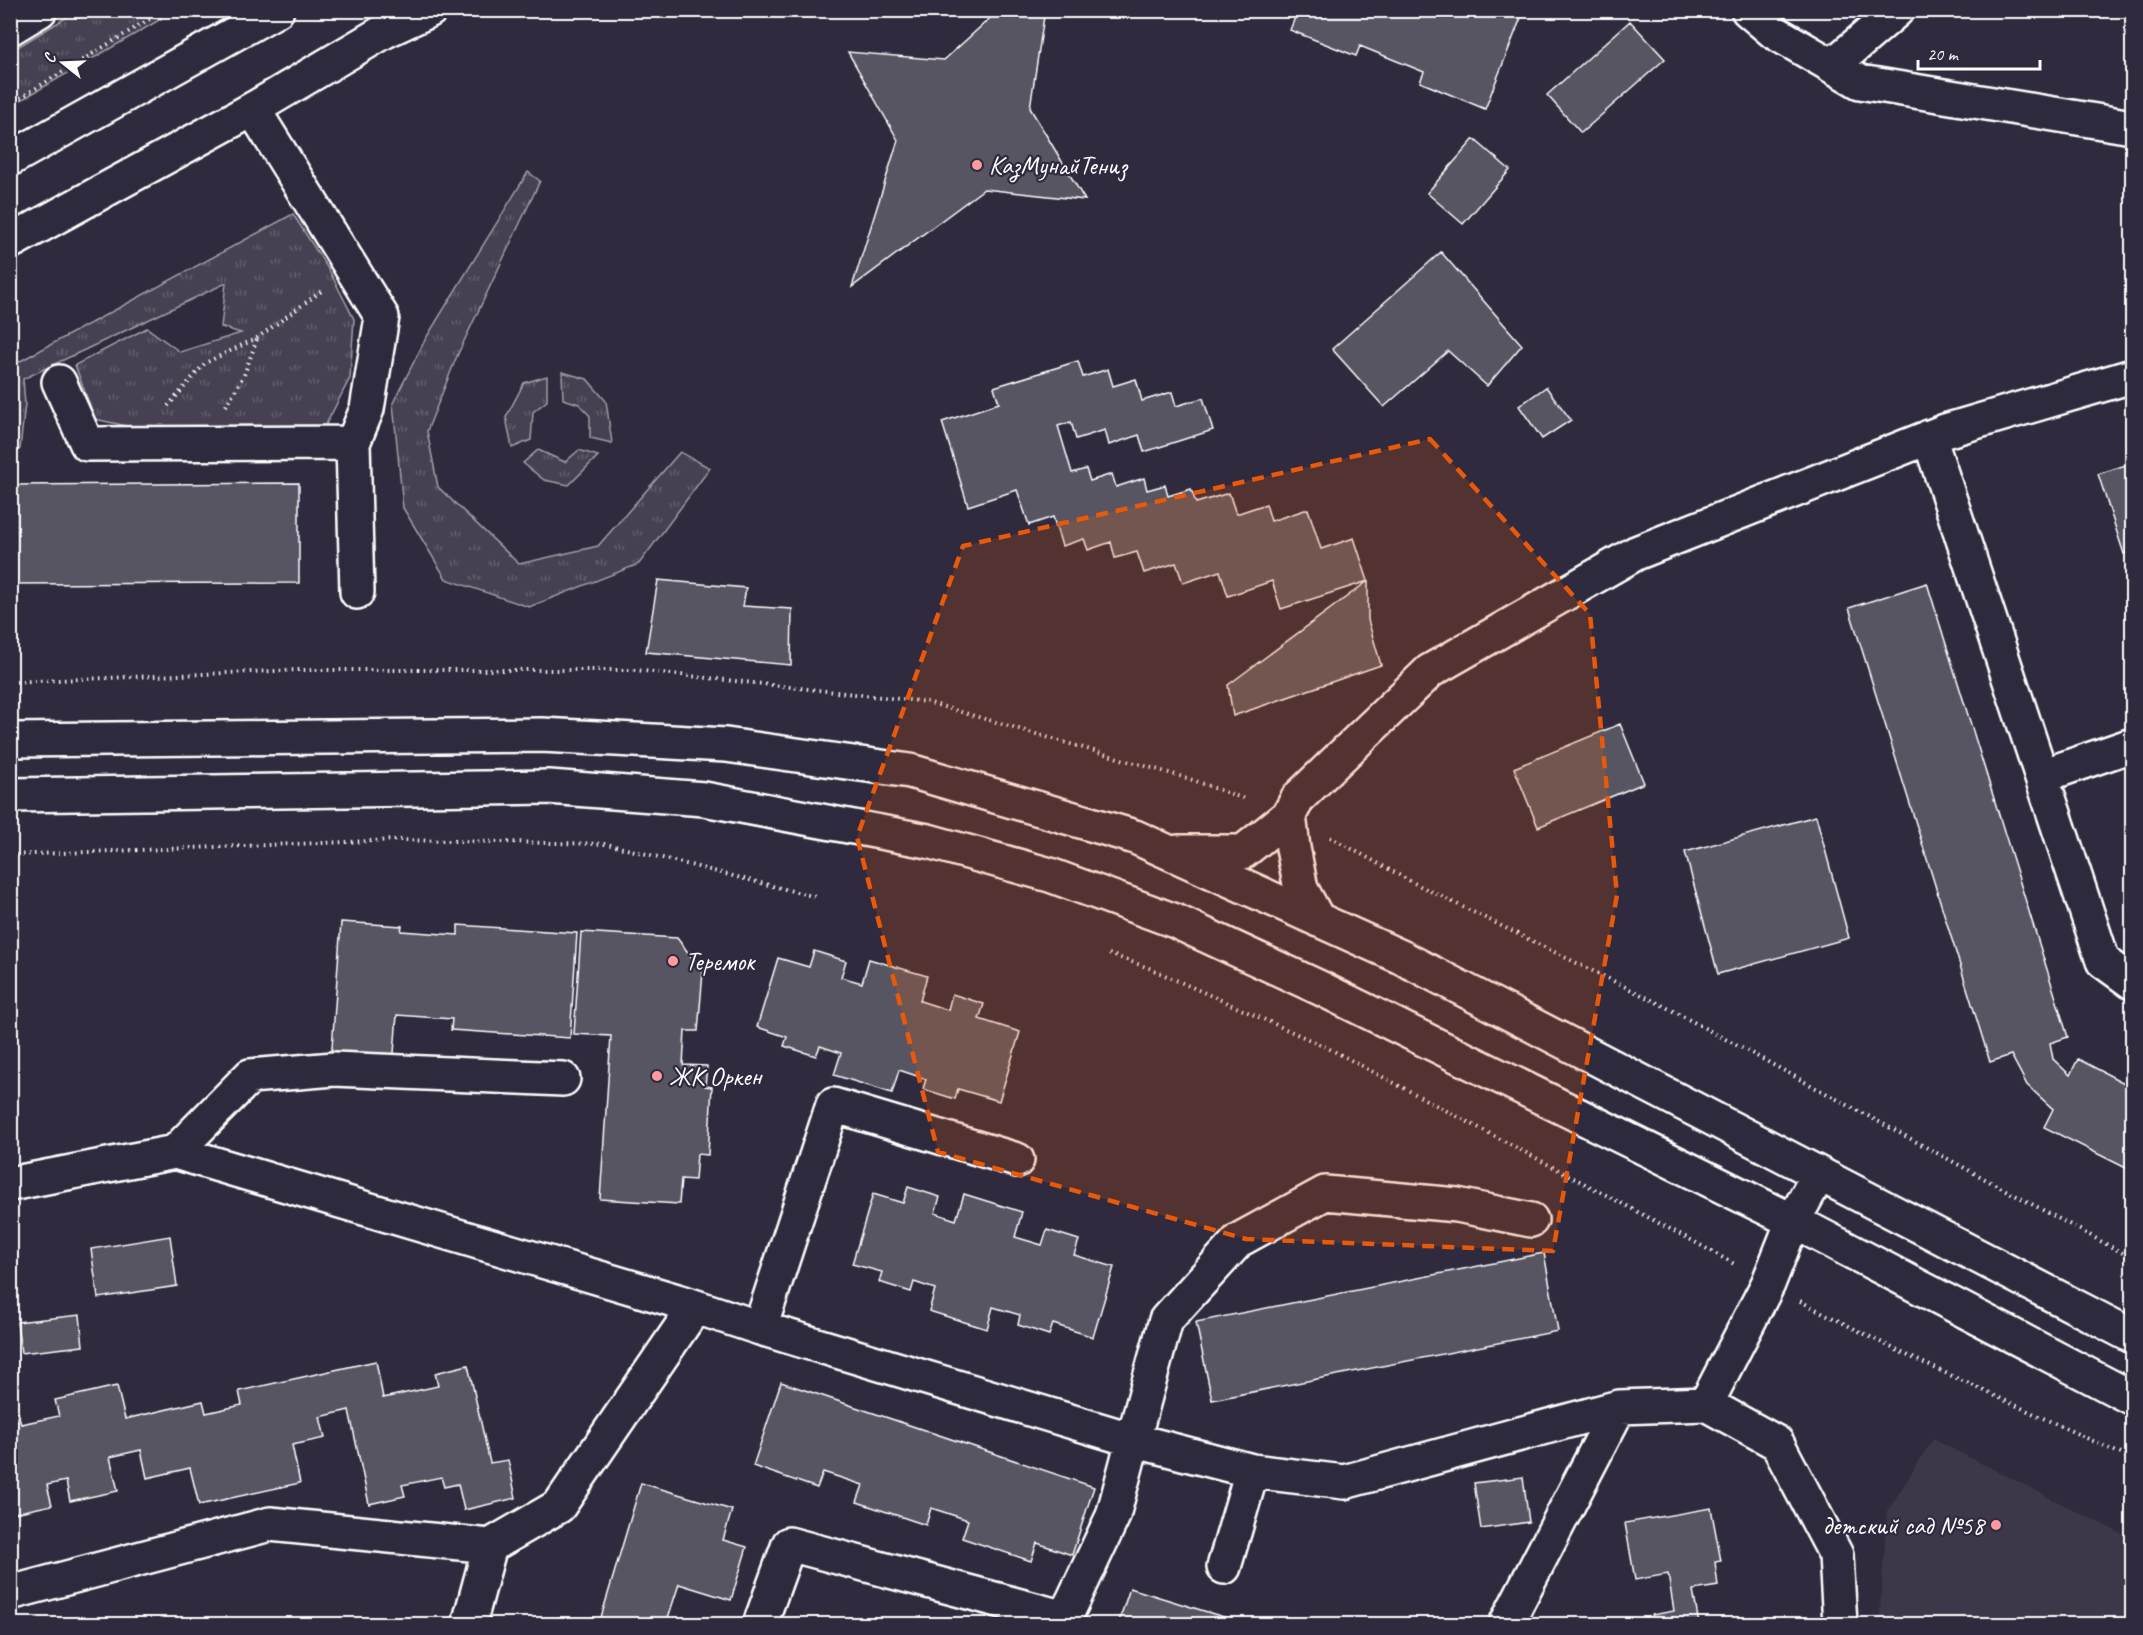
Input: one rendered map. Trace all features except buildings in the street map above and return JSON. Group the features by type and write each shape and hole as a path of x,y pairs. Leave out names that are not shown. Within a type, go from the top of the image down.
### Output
{"street":[{"path":"10,28 40,10"},
{"path":"10,159 277,10"},
{"path":"10,242 253,109 386,31 430,10"},
{"path":"1748,10 1774,32 1860,81 2133,127"},
{"path":"1832,66 1897,10"},
{"path":"253,109 382,317 367,409 353,443 357,592"},
{"path":"1170,852 1243,852 1290,815 1298,798 1430,671 1636,553 1929,437 2133,376"},
{"path":"59,382 87,444 353,443"},
{"path":"1929,437 2103,961 2133,982"},
{"path":"10,740 542,735 726,744 910,771 1135,837 1401,957 2133,1336"},
{"path":"2042,776 2133,745"},
{"path":"10,795 549,787 704,799 928,842 1050,874 1175,921 1320,988 1793,1221 2133,1398"},
{"path":"1290,815 1293,848 1301,889 1318,920"},
{"path":"175,1152 250,1076 334,1069 563,1079"},
{"path":"760,1328 833,1106 1017,1160"},
{"path":"10,1184 175,1152 1133,1440 1252,1471 1344,1482 1619,1407 1706,1404 1777,1443 1836,1555 1840,1624"},
{"path":"1706,1404 1768,1284 1793,1221 1820,1174"},
{"path":"760,1624 789,1544 1063,1621 1113,1516 1166,1320 1239,1240 1325,1193 1457,1204 1531,1220"},
{"path":"10,1593 270,1524 490,1546 559,1506 695,1307"},
{"path":"1506,1624 1619,1407"},
{"path":"1224,1567 1252,1471"},
{"path":"469,1624 490,1546"}],"path":[{"path":"10,104 168,10"},
{"path":"137,444 204,363 257,338 351,269"},
{"path":"207,444 244,375 257,338"},
{"path":"10,855 398,840 607,844 816,897"},
{"path":"1108,954 1149,968 1328,1048 1681,1234 1768,1284 1900,1352 2133,1459"}],"highlighted area":[{"path":"1430,439 1590,614 1617,895 1553,1251 1246,1239 938,1152 857,837 963,546"}],"shaded area":[{"name":"детский сад №58","path":"1933,1439 2132,1539 2132,1624 1879,1624 1887,1512"}],"green space":[{"path":"77,11 163,11 161,19 11,106 11,51"},
{"path":"528,172 540,181 457,356 427,431 438,487 519,564 598,546 680,452 710,468 639,564 529,607 446,579 403,508 393,403 426,338"},
{"path":"293,214 330,272 354,319 350,378 322,432 177,437 95,419 75,365 147,328 180,352 241,333 221,327 226,283 23,379 25,404 20,449 11,453 11,366"},
{"path":"562,372 587,379 606,401 612,443 590,438 590,416 579,404 563,399"},
{"path":"547,376 547,401 533,412 531,440 512,448 506,417 524,383"},
{"path":"538,450 565,462 579,450 598,456 569,485 544,480 523,463"}],"place":[{"name":"КазМунайТениз","path":"977,165"},
{"name":"Теремок","path":"673,961"},
{"name":"ЖК Оркен","path":"657,1076"},
{"name":"детский сад №58","path":"1996,1525"}]}
